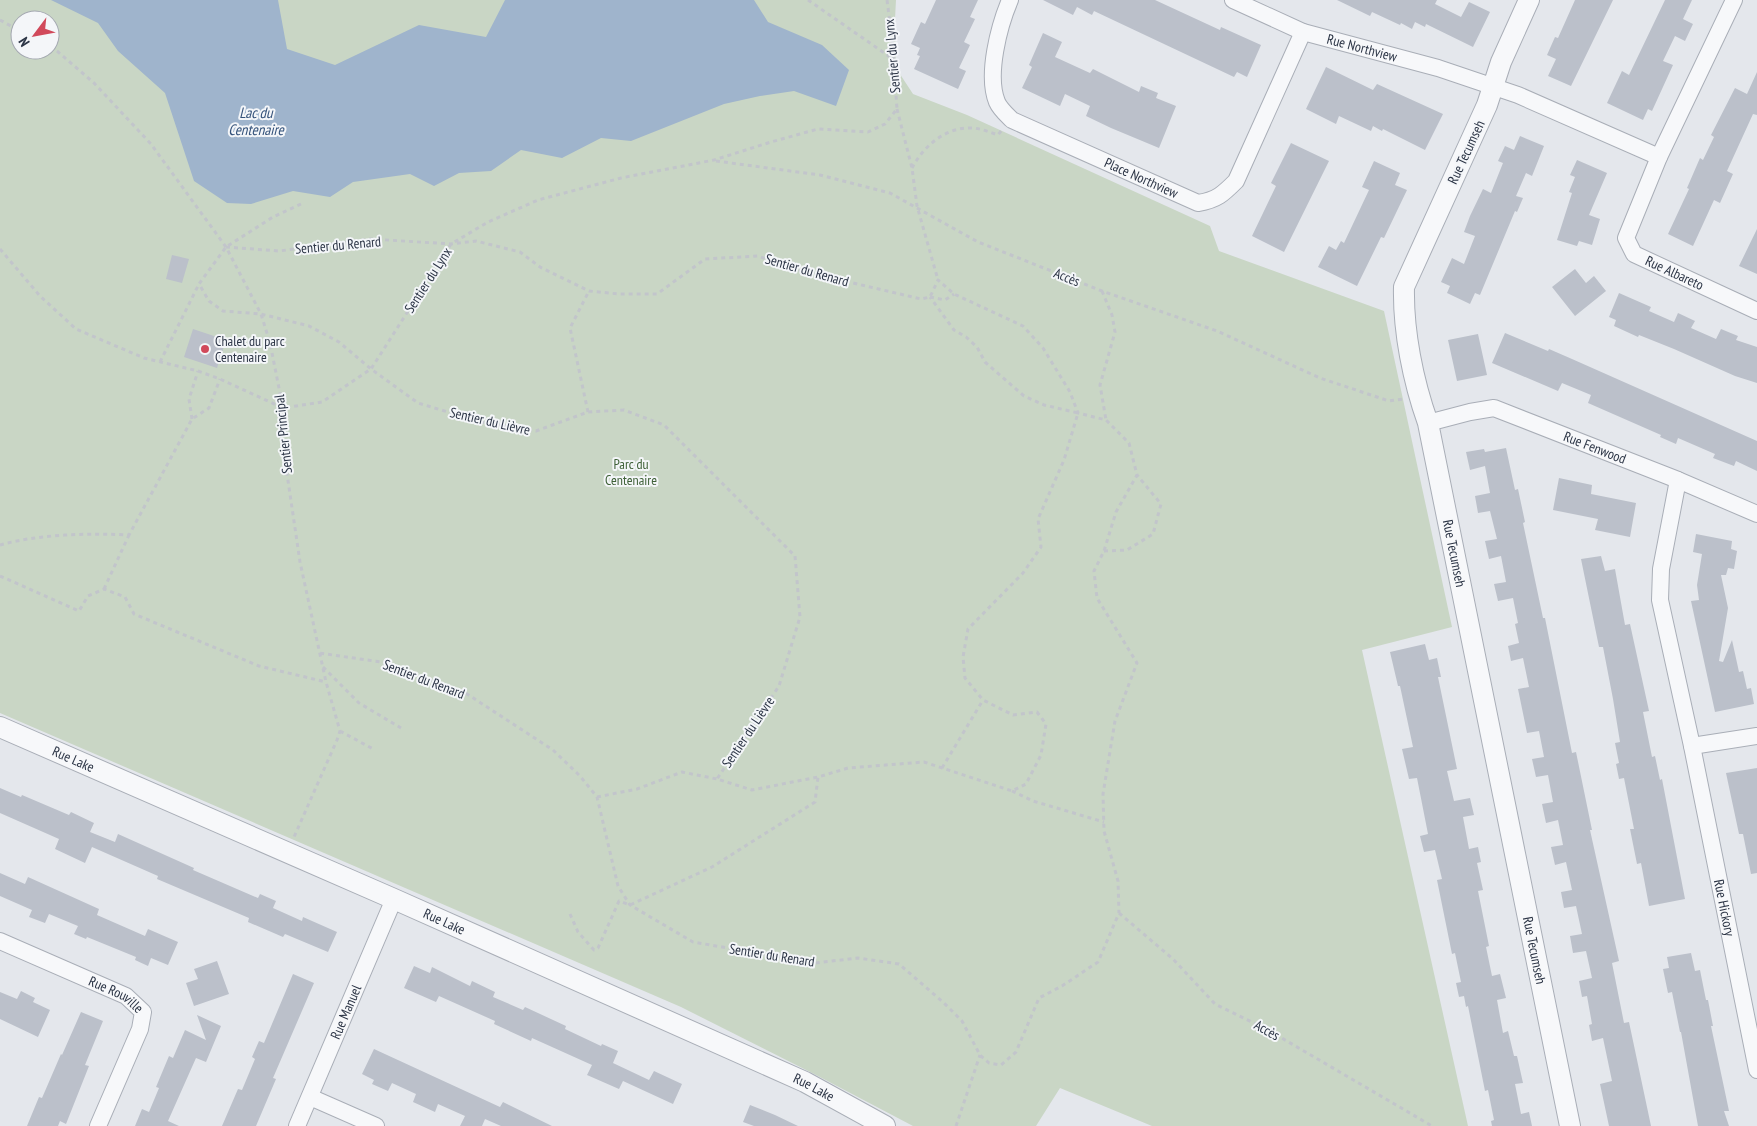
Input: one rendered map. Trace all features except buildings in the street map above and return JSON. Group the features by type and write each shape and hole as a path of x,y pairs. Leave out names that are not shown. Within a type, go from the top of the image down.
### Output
{"street":[{"name":"Place Northview","path":"1010,0 1003,16 991,74 998,104 1012,120 1198,202 1210,201 1221,196 1236,181 1303,32"},
{"name":"Rue Northview","path":"1232,0 1303,32 1438,68 1493,86"},
{"name":"Rue Tecumseh","path":"1529,0 1501,62 1487,105 1477,128 1404,287 1403,311 1418,396 1428,423 1570,1126"},
{"name":"Rue Albareto","path":"1734,0 1659,157 1626,238 1634,254 1757,311"},
{"path":"1493,86 1518,94 1659,157"},
{"name":"Rue Fenwood","path":"1428,423 1494,408 1678,480 1757,514"},
{"name":"Rue Hickory","path":"1678,480 1661,569 1660,600 1692,746 1757,1070"},
{"name":"Rue Lake","path":"0,727 394,898 805,1082 885,1126"},
{"path":"1692,746 1757,736"},
{"name":"Rue Manuel","path":"297,1126 394,898"},
{"name":"Rue Rouville","path":"0,941 126,996 143,1012 140,1029 98,1126"},
{"path":"310,1096 376,1126"}],"path":[{"path":"808,0 894,60"},
{"name":"Sentier du Lynx","path":"283,408 322,402 371,369 451,244 488,222 538,200 621,178 714,160 818,129 868,132 885,124 897,109 887,0"},
{"name":"Sentier Principal","path":"60,54 94,83 151,144 226,247 261,314 270,343 283,408 286,467 300,562 322,667 340,730"},
{"path":"897,109 912,168 917,206 938,280 954,294 1023,326 1043,348 1070,392 1078,414 1064,460 1038,519 1041,546 1023,573 968,630 963,657 965,678 983,700 1013,715 1038,712 1046,724 1041,755 1026,784 1012,791"},
{"path":"912,168 917,158 940,136 962,128 973,128 998,135 1012,120"},
{"name":"Accès","path":"714,160 820,175 890,192 978,242 1102,291 1217,331 1320,378 1389,401 1418,396"},
{"path":"160,362 199,284 226,247 273,217 301,204"},
{"name":"Sentier du Renard","path":"226,247 279,251 371,239 451,244 476,241 520,252 540,267 590,292 619,294 657,294 706,259 758,256 798,270 872,289 921,299 930,297 945,300 954,294"},
{"path":"0,250 40,296 76,329 144,358 198,371 220,379 283,408"},
{"path":"938,280 930,297 954,330 966,337 977,347 985,362 1024,396 1044,405 1106,420 1129,443 1137,475 1161,504 1152,534 1127,550 1104,551"},
{"name":"Sentier du Lièvre","path":"199,284 209,302 223,311 261,314 309,326 339,342 371,369 418,403 482,422 536,431 588,412 624,410 664,425 795,556 800,617 779,686 717,779 752,790 818,777 848,768 924,762 1012,791 1033,801 1104,822"},
{"path":"1102,291 1112,315 1115,332 1100,385 1106,420"},
{"path":"588,412 570,328 590,292"},
{"path":"192,419 189,399 198,371"},
{"path":"0,576 79,611 88,596 104,589 129,535 192,419 209,408 220,379"},
{"path":"956,1126 980,1055 989,1063 1001,1065 1016,1052 1039,998 1062,986 1098,962 1119,912 1118,881 1104,831 1103,794 1115,721 1138,663 1096,598 1094,571 1104,551 1116,512 1137,475"},
{"path":"0,545 15,540 94,533 129,535"},
{"path":"104,589 124,597 134,614 259,666 326,682"},
{"name":"Sentier du Renard","path":"319,652 381,662 464,692 553,750 580,776 597,797 618,886 630,904 693,942 815,963 858,958 899,964 962,1021 980,1055"},
{"path":"322,667 359,704 401,728"},
{"path":"942,768 983,700"},
{"path":"287,852 340,730 375,750"},
{"path":"597,797 638,789 682,772 717,779"},
{"path":"570,914 578,932 594,950 598,948 619,901 630,904 712,867 815,802 818,777"},
{"name":"Accès","path":"1119,912 1173,960 1214,1004 1268,1030 1432,1126"}],"green space":[{"name":"Parc du Centenaire","path":"0,0 896,0 896,68 913,94 967,115 1210,226 1219,251 1384,311 1452,627 1362,650 1468,1126 1152,1126 1060,1088 1036,1126 913,1126 681,1007 0,713"}],"water":[{"name":"Lac du Centenaire","path":"51,0 278,0 287,49 335,65 419,25 486,37 505,0 754,0 768,22 822,45 849,70 836,106 794,91 760,96 724,104 631,141 601,138 562,158 521,150 491,171 459,173 434,186 410,174 353,182 330,197 293,191 251,204 227,203 194,181 165,93 118,51 98,23"}],"place":[{"name":"Chalet du parc Centenaire","path":"205,349"}]}
